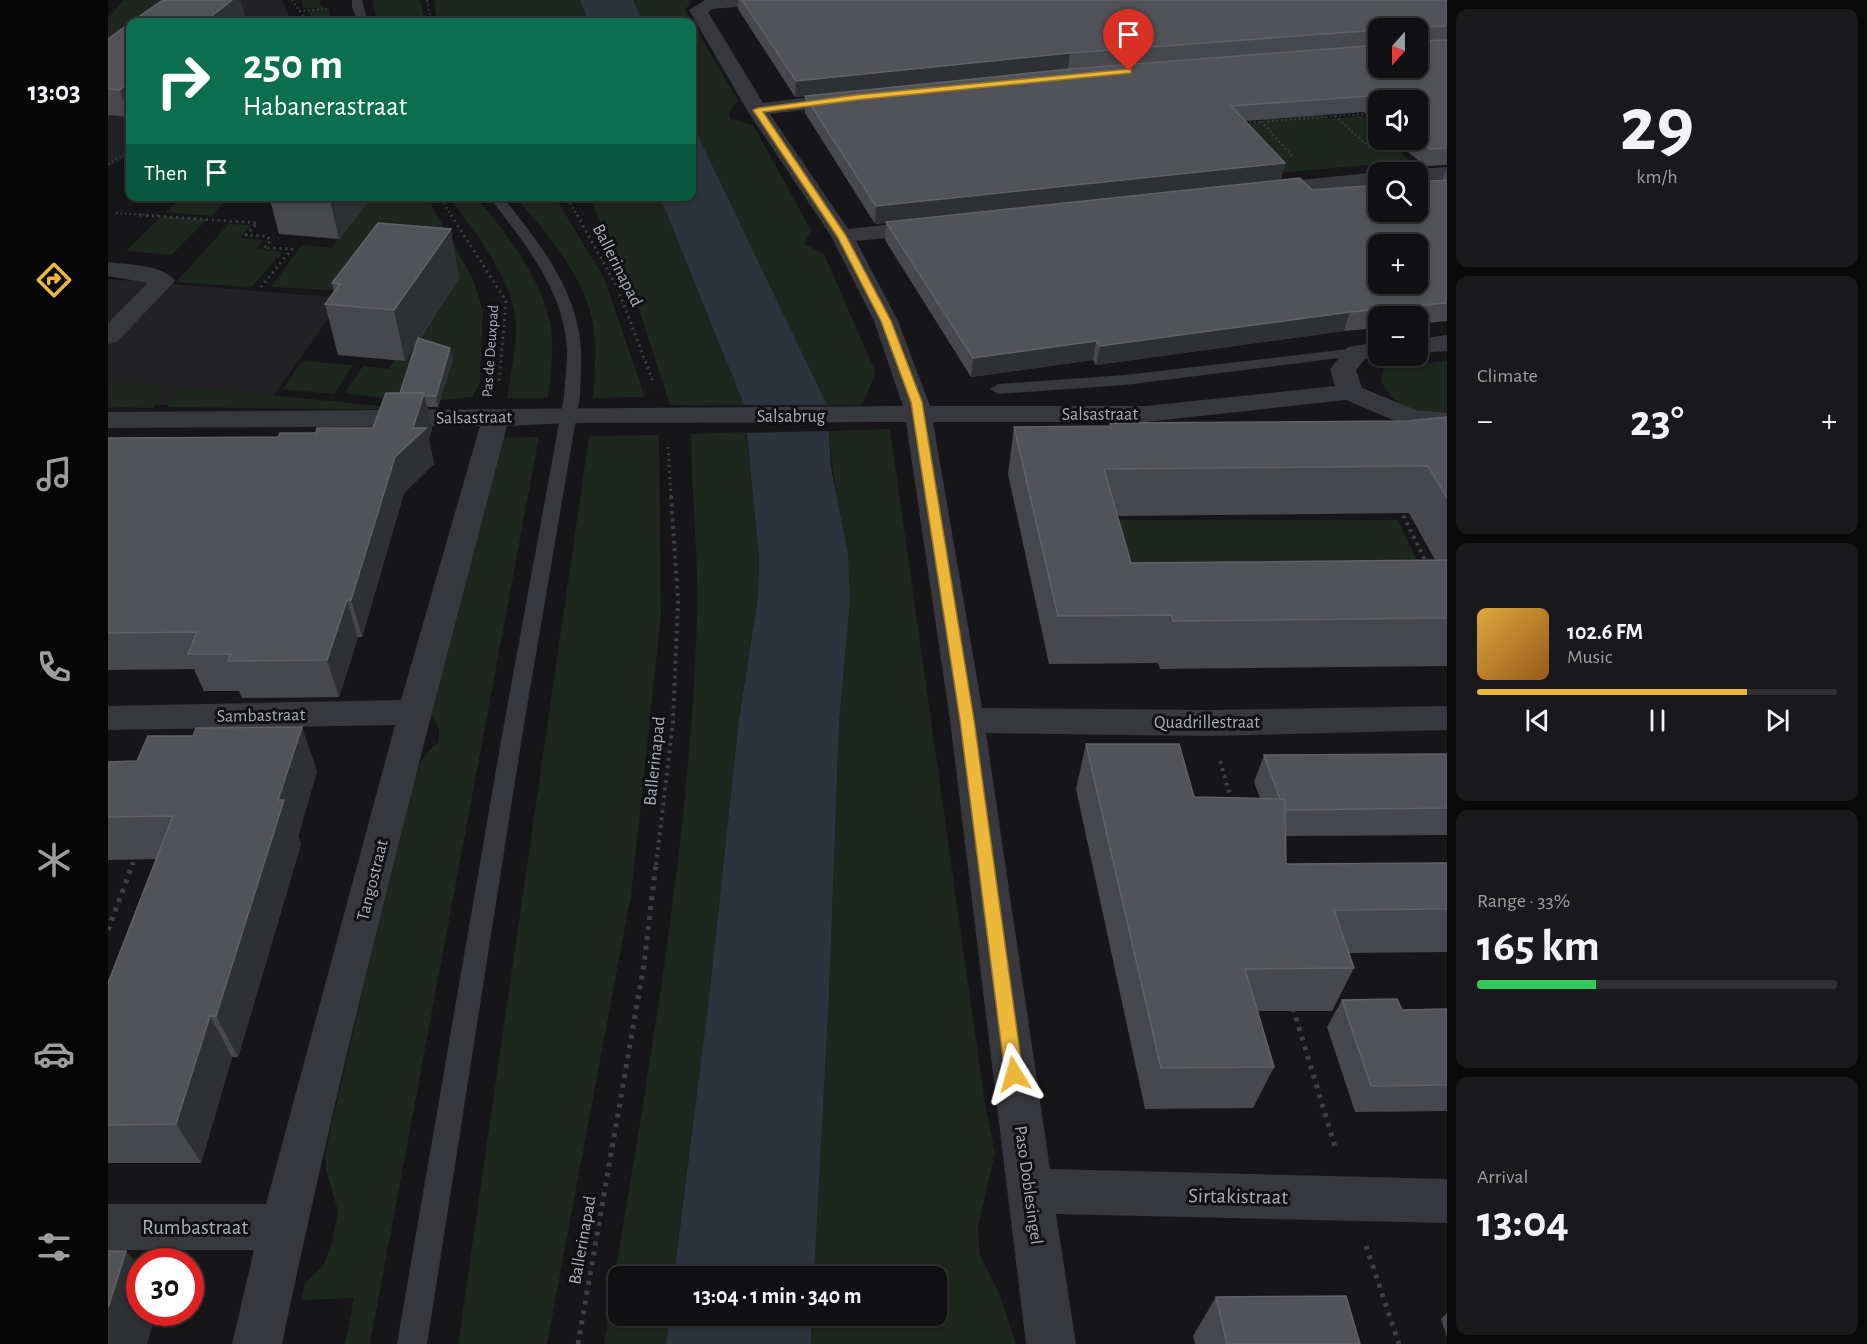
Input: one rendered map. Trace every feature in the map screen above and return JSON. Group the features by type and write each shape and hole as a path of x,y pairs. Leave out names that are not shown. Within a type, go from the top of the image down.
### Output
{"street":[{"name":"Paso Doblesingel","path":"756,0 709,4 698,10 758,110 842,236 886,321 916,402 967,720 1052,1344"},
{"path":"758,110 867,96"},
{"path":"1428,174 1447,173"},
{"path":"1247,192 1368,179"},
{"path":"842,236 944,225"},
{"path":"108,269 149,275 163,281 108,337"},
{"path":"1428,345 1447,343"},
{"name":"Salsastraat","path":"849,415 1146,414 1350,392 1343,369 1368,351"},
{"path":"1350,392 1386,410 1431,422 1447,421"},
{"name":"Salsastraat","path":"108,420 496,418 567,415 733,416"},
{"name":"Salsabrug","path":"733,416 849,415"},
{"name":"Tangostraat","path":"257,1344 283,1227 415,712 496,418"},
{"name":"Sambastraat","path":"108,718 415,712"},
{"name":"Quadrillestraat","path":"967,720 1209,723 1447,718"},
{"name":"Sirtakistraat","path":"1030,1191 1447,1201"},
{"name":"Rumbastraat","path":"108,1227 283,1227"}],"lane":[{"path":"357,0 361,18"},
{"path":"412,1344 572,396 574,351 565,301 540,252 499,201"},
{"name":"Salsastraat","path":"998,389 1125,380 1368,351"}],"path":[{"path":"292,0 304,18"},
{"path":"427,0 431,18"},
{"path":"299,11 332,8"},
{"path":"1327,108 1368,146"},
{"path":"1253,114 1317,185"},
{"path":"1237,124 1368,114"},
{"path":"108,164 126,153"},
{"name":"Pas de Deuxpad","path":"442,201 506,301 496,418"},
{"name":"Ballerinapad","path":"568,201 598,248 624,300 657,390 668,442 678,600 673,722 644,964 578,1344"},
{"path":"116,213 257,223 246,235 266,236 271,240 264,248 292,249 260,288"},
{"path":"1399,506 1429,569"},
{"path":"1209,723 1236,814"},
{"path":"108,930 137,851"},
{"path":"1290,996 1351,1198 1399,1344"}],"shaded area":[{"path":"124,0 192,1 170,18 126,18 126,51 108,58 108,18"},
{"path":"139,0 282,0 290,18 126,18 126,158 108,166 108,33"},
{"path":"301,0 319,0 321,6 329,10 330,18 313,18 306,10 318,9 305,8"},
{"path":"373,0 420,0 424,18 376,18"},
{"path":"434,0 580,0 587,18 436,18"},
{"path":"580,0 633,0 641,18 587,18"},
{"path":"633,0 692,0 685,10 690,18 641,18"},
{"path":"696,29 738,101 730,111 731,119 753,125 811,230 804,244 824,254 876,373 862,405 827,405 696,131"},
{"path":"1277,72 1328,119 1363,116 1368,121 1368,150 1398,150 1410,161 1368,162 1368,165 1279,173 1233,126 1266,122 1219,75"},
{"path":"696,131 827,405 831,468 848,555 850,600 839,724 829,995 815,1266 675,1266 710,989 739,719 758,597 759,557 744,405 662,201 696,201"},
{"path":"178,201 225,201 211,216 166,212"},
{"path":"369,201 429,201 474,281 483,312 480,383 472,397 440,400 444,389 404,401 345,393 363,366 389,369 398,356 408,357 459,274 379,253 350,291 271,287 302,245 332,248 340,234"},
{"path":"452,201 479,201 514,246 536,283 550,322 552,363 548,398 507,398 514,359 515,316 503,279"},
{"path":"519,201 557,201 604,278 645,397 593,398 595,354 590,311 569,265"},
{"path":"589,201 662,201 744,405 670,405 631,285"},
{"path":"162,216 207,219 171,255 126,251"},
{"path":"229,224 251,225 240,238 264,240 255,249 283,252 251,287 176,282"},
{"path":"108,279 343,298 271,399 108,408"},
{"path":"302,361 353,365 334,394 283,389"},
{"path":"1447,361 1447,413 1408,410 1395,400 1381,382 1383,368 1428,366 1428,363"},
{"path":"108,381 165,386 153,408 108,407"},
{"path":"180,386 420,410 167,407"},
{"path":"890,429 985,1104 995,1153 978,1227 980,1256 999,1293 1016,1344 811,1344 812,1326 947,1326 947,1266 815,1266 829,995 839,724 850,600 828,431"},
{"path":"746,432 759,557 758,597 739,719 710,989 675,1266 617,1266 662,982 684,800 697,618 691,434"},
{"path":"659,435 661,616 631,895 547,1344 458,1344 589,436"},
{"path":"539,437 370,1344 345,1344 354,1298 301,1300 305,1283 323,1266 333,1240 338,1211 326,1170 325,1153 408,794 423,759 439,742 439,729 431,714 492,438"},
{"path":"1107,520 1398,520 1435,600 1128,602"},
{"path":"608,1319 608,1326 669,1326 666,1344 604,1344"},
{"path":"669,1326 812,1326 811,1344 666,1344"}],"pier":[{"path":"741,405 830,405 831,431 743,433"}],"building":[{"path":"163,0 232,0 209,18 137,18"},
{"path":"742,0 1447,0 1447,26 1428,27 1428,18 1368,18 1368,31 1070,53 796,81"},
{"path":"126,26 126,85 120,90 108,89 108,39"},
{"path":"1447,40 1447,148 1428,147 1428,90 1368,90 1368,96 1231,106 1285,163 876,206 805,96 1071,69 1368,46 1368,78 1428,78 1428,41"},
{"path":"1300,178 1312,190 1368,186 1368,222 1428,222 1428,181 1447,180 1447,303 1368,306 1368,310 1100,346 1096,341 973,358 886,222"},
{"path":"378,223 451,229 394,310 325,304 340,284 332,283"},
{"path":"418,338 450,348 436,396 425,396 424,393 400,393"},
{"path":"386,393 424,393 413,428 426,428 395,457 351,600 347,600 327,660 228,661 231,654 188,654 197,632 108,633 108,438 278,437 280,433 316,433 317,428 373,428"},
{"path":"1447,417 1447,498 1428,466 1104,469 1131,563 1447,560 1447,618 1173,621 1171,615 1058,616 1014,427 1111,426 1110,423 1408,421"},
{"path":"302,727 278,800 284,800 216,1016 210,1016 176,1124 108,1125 108,983 173,816 108,817 108,762 137,761 148,736 193,736 196,728"},
{"path":"1086,744 1179,744 1194,797 1285,799 1286,864 1447,863 1447,909 1334,910 1354,968 1245,969 1274,1067 1161,1068"},
{"path":"1447,754 1447,808 1285,810 1285,799 1280,799 1264,755"},
{"path":"1397,999 1402,1010 1447,1009 1447,1085 1371,1086 1342,1000"},
{"path":"108,1251 126,1251 108,1308"},
{"path":"1346,1296 1360,1344 1227,1344 1216,1297"}],"route":[{"path":"1014,1074 967,720 916,402 886,321 842,236 758,110 1129,71"}]}
